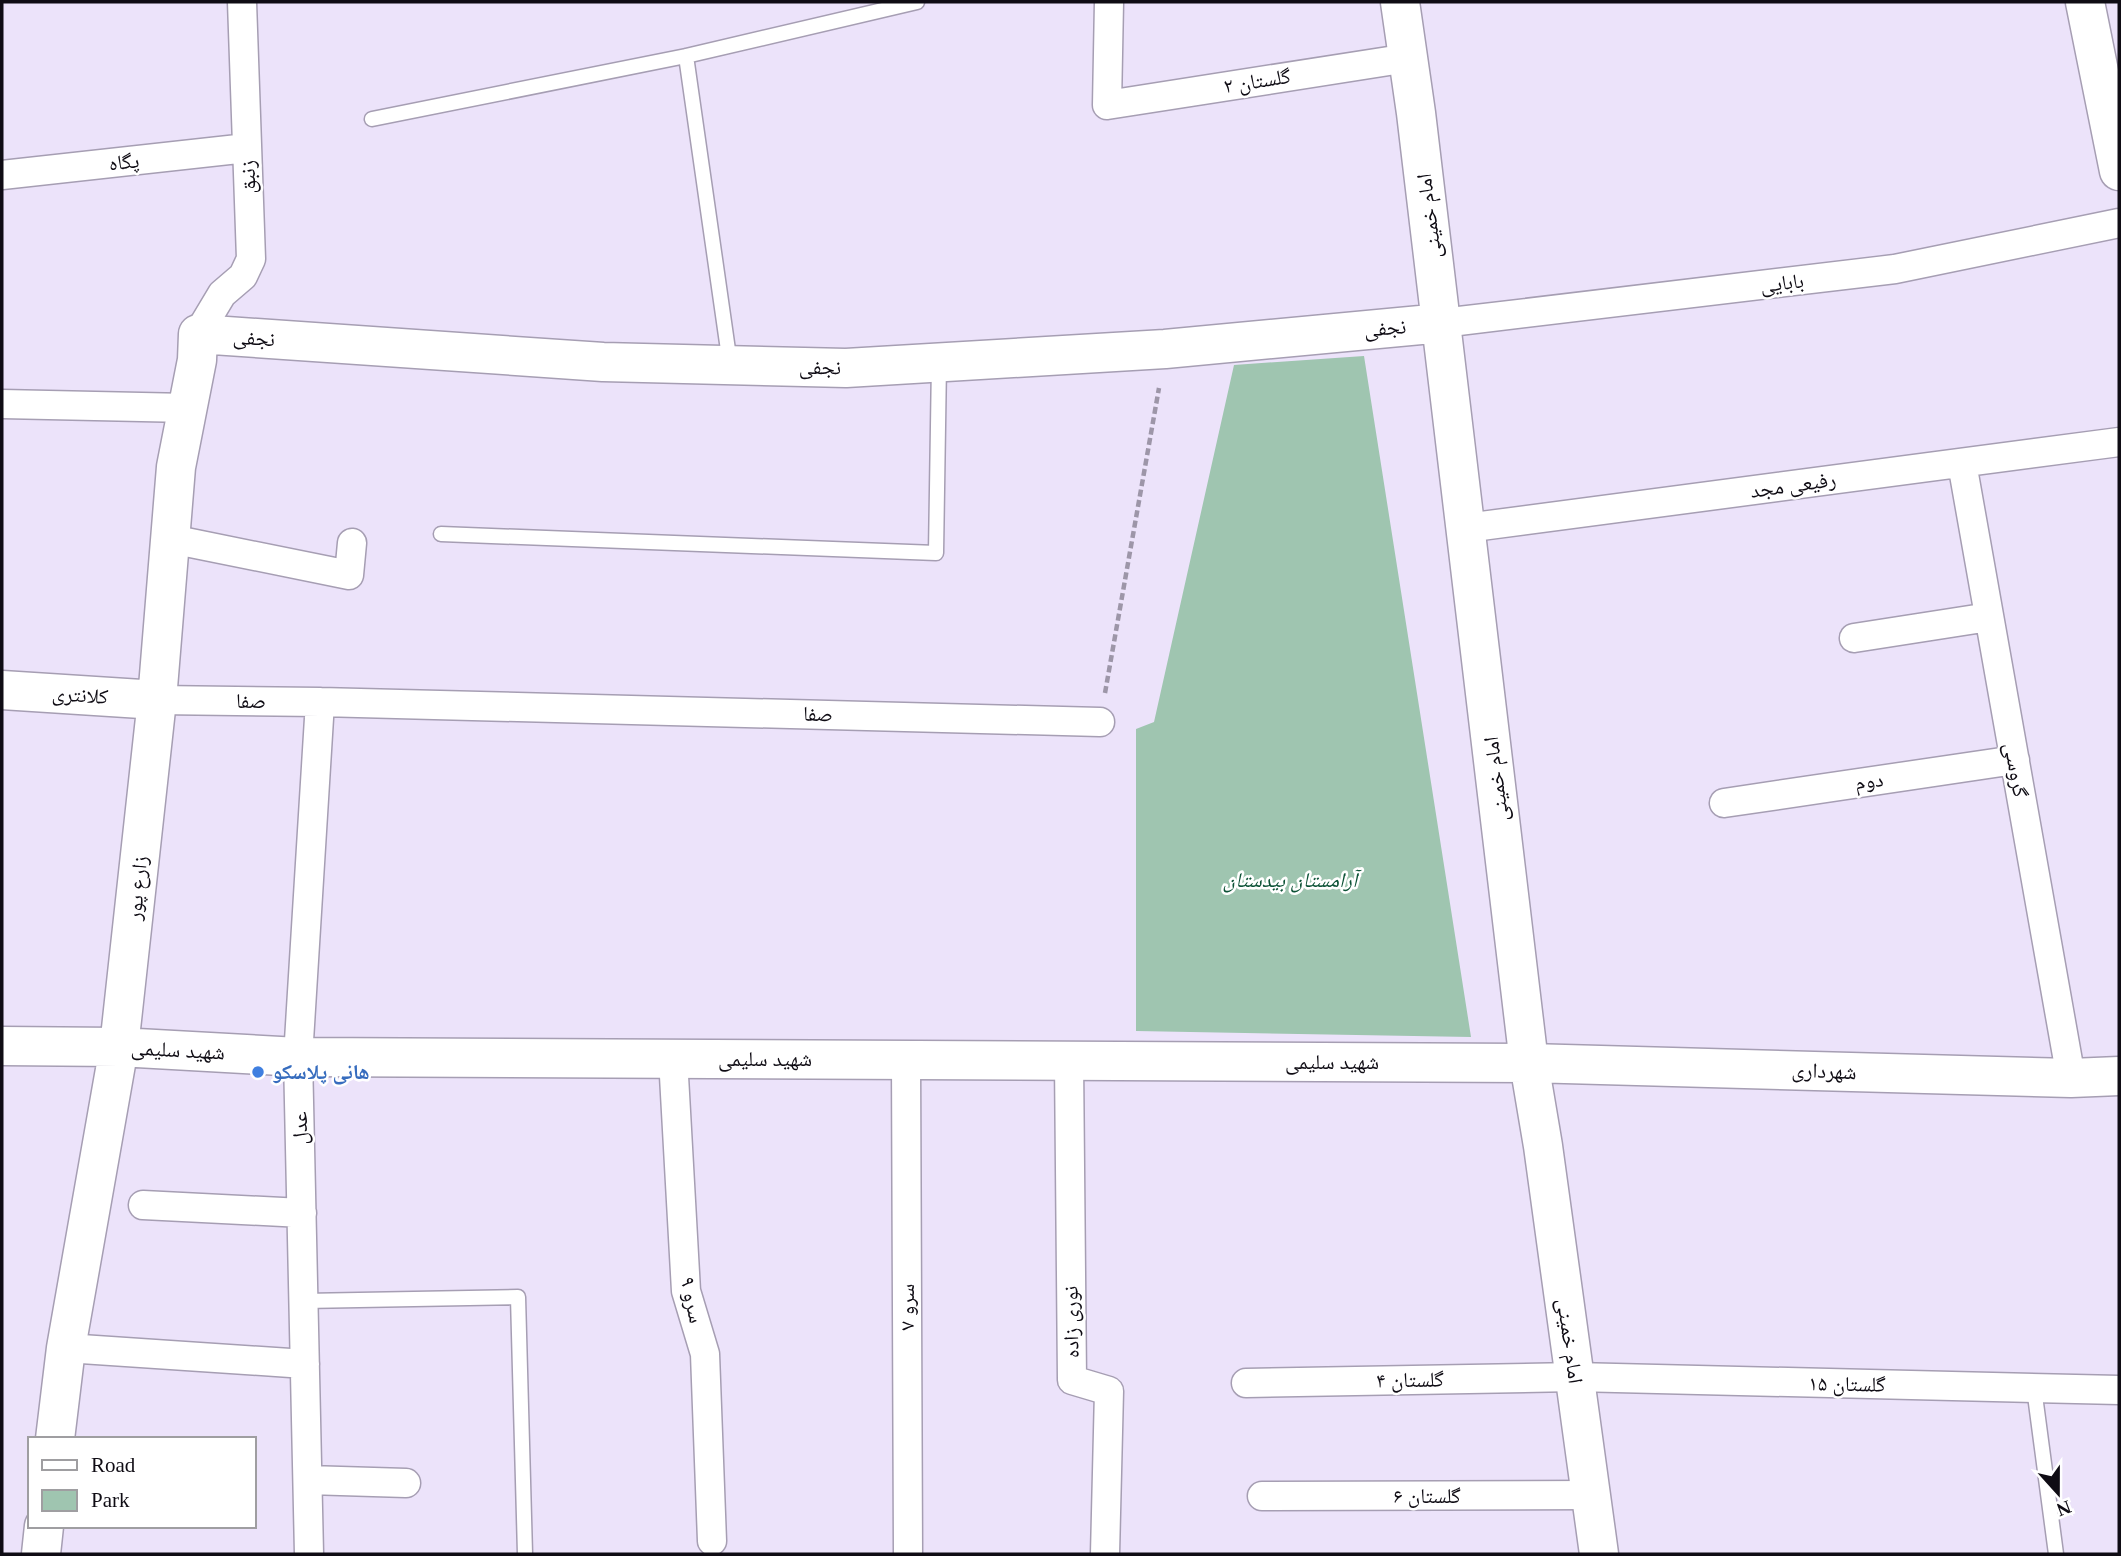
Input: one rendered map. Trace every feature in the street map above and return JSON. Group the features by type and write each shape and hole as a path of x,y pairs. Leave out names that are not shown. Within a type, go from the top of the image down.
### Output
{"street":[{"name":"زنبق","path":"198,334 222,294 243,276 251,259 242,2"},
{"name":"گلستان ۲","path":"1109,2 1107,105 1408,58"},
{"name":"امام خمینی","path":"1400,2 1442,323 1529,1063 1544,1146 1599,1554"},
{"path":"2085,2 2110,79 2119,171"},
{"name":"پگاه","path":"2,175 247,148"},
{"name":"بابایی","path":"1442,323 1895,269 2119,223"},
{"name":"نجفی","path":"198,334 603,362 846,368 1165,349 1442,323"},
{"name":"زارع پور","path":"55,1437 66,1348 119,1047 158,700 176,467 197,360 198,334"},
{"path":"2,404 188,408"},
{"name":"رفیعی مجد","path":"1466,528 2119,442"},
{"name":"گروسی","path":"1962,463 2071,1077"},
{"path":"171,539 349,575 352,543"},
{"path":"1854,638 1989,617"},
{"name":"کلانتری","path":"2,690 158,700"},
{"name":"صفا","path":"158,700 1100,722"},
{"name":"عدل","path":"309,1554 298,1057 320,702"},
{"name":"دوم","path":"1724,803 2015,760"},
{"name":"شهید سلیمی","path":"2,1046 119,1047 298,1057 1529,1063"},
{"name":"سرو ۹","path":"673,1058 686,1291 705,1354 712,1541"},
{"name":"سرو ۷","path":"906,1060 908,1554"},
{"name":"نوری زاده","path":"1069,1061 1072,1380 1109,1391 1105,1554"},
{"name":"شهرداری","path":"1529,1063 2119,1076"},
{"path":"143,1205 302,1213"},
{"path":"66,1348 305,1364"},
{"name":"گلستان ۴","path":"1246,1382 1575,1377"},
{"name":"گلستان ۱۵","path":"1575,1377 2119,1390"},
{"path":"307,1480 406,1483"},
{"name":"گلستان ۶","path":"1262,1496 1591,1495"},
{"path":"41,1554 44,1528"}],"lane":[{"path":"372,119 686,56 917,2"},
{"path":"686,56 730,365"},
{"path":"441,534 936,553 939,362"},
{"path":"304,1301 518,1297 525,1554"},
{"path":"2034,1388 2056,1554"}],"path":[{"path":"1100,722 1165,349"}],"green space":[{"name":"آرامستان بیدستان","path":"1364,356 1471,1037 1136,1031 1136,729 1154,722 1234,365"}],"place":[{"name":"هانی پلاسکو","path":"258,1072"}]}
